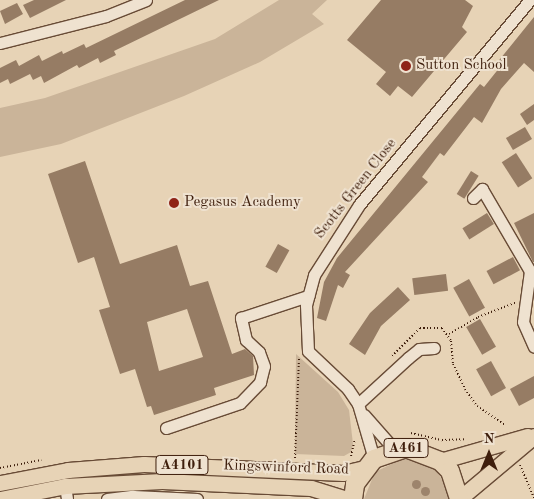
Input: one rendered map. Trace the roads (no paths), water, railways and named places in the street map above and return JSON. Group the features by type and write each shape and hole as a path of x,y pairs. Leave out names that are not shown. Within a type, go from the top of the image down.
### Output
{"highway":[{"name":"A461","path":"353,499 369,464 394,450 418,450 440,461 450,471 459,499"}],"main road":[{"path":"440,461 534,435"},
{"path":"459,499 534,435"},
{"name":"Kingswinford Road","path":"0,483 68,470 144,464 343,473 369,464"},
{"name":"Kingswinford Road","path":"0,498 66,492 117,481 223,483 311,488 347,499"}],"street":[{"path":"0,43 106,16 146,0"},
{"name":"Scotts Green Close","path":"394,450 361,409 348,389 308,351 305,332 308,296 324,254 360,205 530,0"},
{"path":"473,198 482,189 530,271 522,322 534,347"},
{"path":"166,428 240,402 260,382 264,366 259,352 246,340 239,325 241,318 308,296"},
{"path":"361,409 386,378 419,349 434,348"},
{"name":"Scotts Green Close","path":"361,409 369,464"},
{"name":"Kingswinford Road","path":"174,497 223,483"},
{"name":"Kingswinford Road","path":"107,499 174,497 197,499"}],"place":[{"name":"Sutton School","path":"406,66"},
{"name":"Pegasus Academy","path":"174,203"}]}
